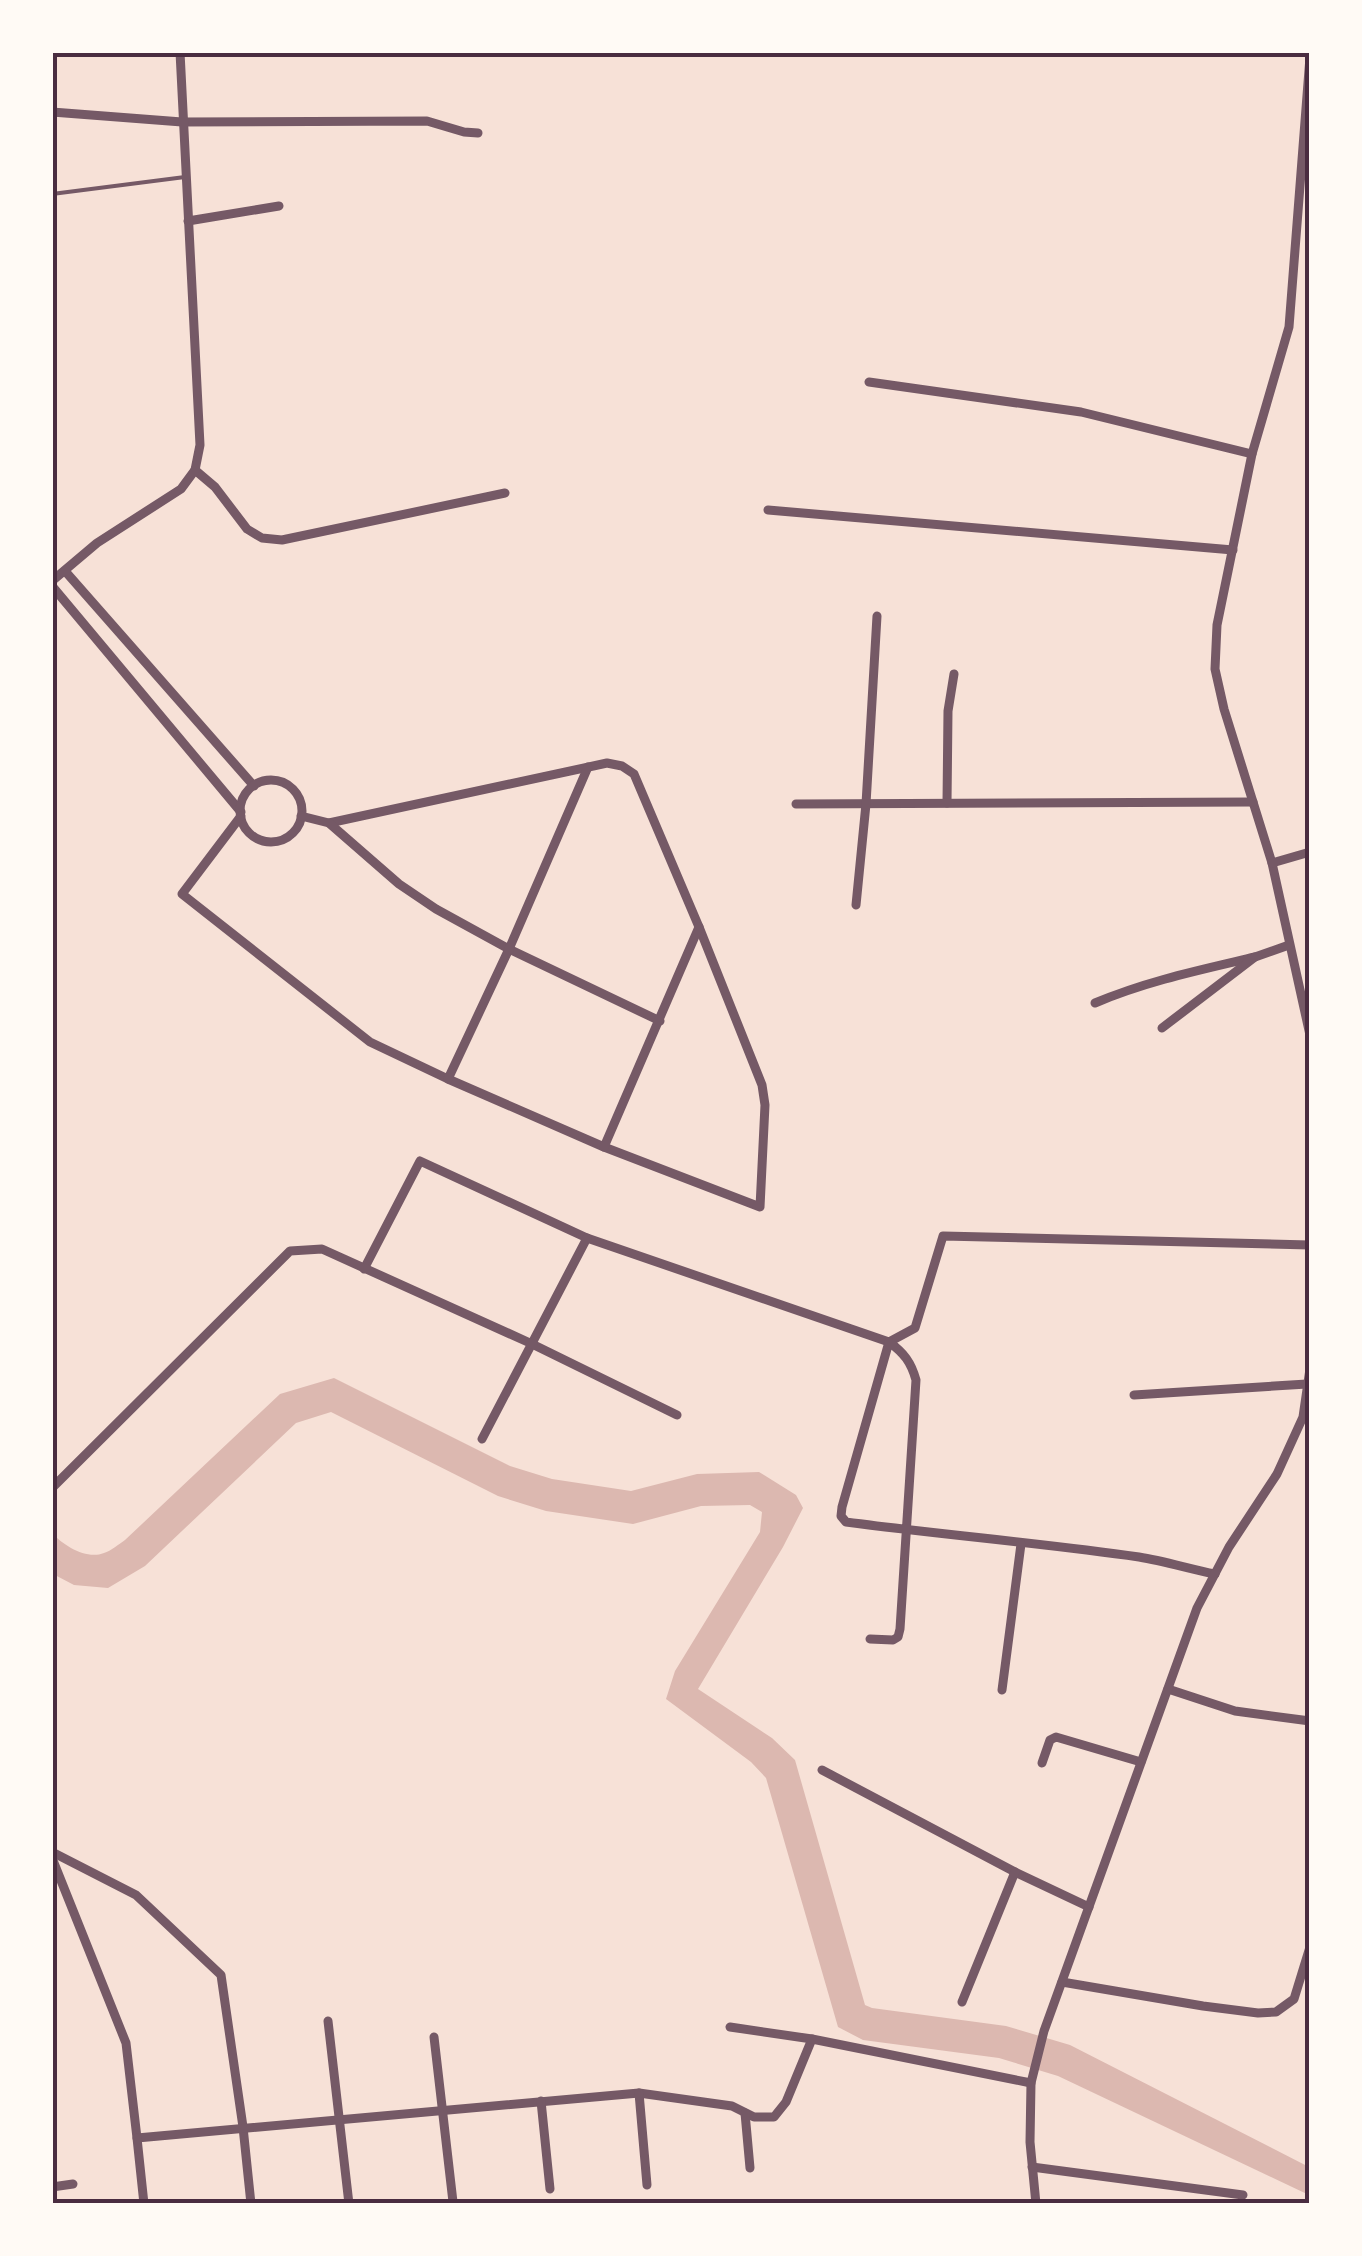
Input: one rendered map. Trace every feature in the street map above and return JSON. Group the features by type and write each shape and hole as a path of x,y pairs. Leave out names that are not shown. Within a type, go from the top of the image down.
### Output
{"street":[{"path":"180,52 200,445 196,470 182,490 97,543 52,584 241,814 250,834 277,842 294,832 301,816 297,794 270,780 254,786 244,796 241,814 182,894 370,1042 604,1147 760,1207 765,1106 762,1084 634,774 607,763 330,823 301,816"},
{"path":"1310,57 1289,327 1252,454 1217,625 1215,669 1272,863 1310,1035"},
{"path":"52,112 182,122 427,121 478,133"},
{"path":"188,221 279,206"},
{"path":"870,382 1081,412 1252,454"},
{"path":"196,470 247,529 262,538 282,540 505,493"},
{"path":"768,510 1232,550"},
{"path":"65,570 254,786"},
{"path":"856,905 877,616"},
{"path":"948,803 948,711 954,674"},
{"path":"448,1079 509,950 588,766"},
{"path":"796,804 1253,802"},
{"path":"330,823 399,884 436,909 509,950 660,1020"},
{"path":"1272,863 1310,852"},
{"path":"604,1147 699,927"},
{"path":"1095,1004 1164,978 1289,945"},
{"path":"1162,1028 1255,957"},
{"path":"364,1269 420,1161 586,1238 889,1342 906,1356 916,1380 908,1530 898,1637 870,1639"},
{"path":"1215,1574 1142,1558 846,1522 841,1512 889,1342 914,1328 942,1236 1310,1245"},
{"path":"482,1439 586,1238"},
{"path":"52,1488 290,1251 322,1249 530,1343 676,1415"},
{"path":"1036,2204 1031,2083 1044,2031 1198,1608 1229,1547 1306,1422 1310,1369"},
{"path":"1134,1395 1307,1384"},
{"path":"1002,1690 1021,1544"},
{"path":"1168,1689 1235,1711 1310,1721"},
{"path":"1042,1763 1050,1740 1056,1737 1142,1762"},
{"path":"822,1770 1089,1907"},
{"path":"52,1855 136,1895 222,1975 251,2204"},
{"path":"52,1855 126,2042 144,2204"},
{"path":"962,2002 1015,1872"},
{"path":"1062,1982 1203,2006 1276,2012 1294,1999 1310,1947"},
{"path":"328,2021 349,2204"},
{"path":"730,2027 812,2039 1031,2083"},
{"path":"434,2037 453,2202"},
{"path":"137,2138 639,2093 732,2106 754,2117 774,2117 786,2102 812,2039"},
{"path":"639,2093 647,2185"},
{"path":"541,2101 550,2189"},
{"path":"745,2112 750,2168"},
{"path":"1032,2167 1243,2195"},
{"path":"52,2187 73,2184"}],"lane":[{"path":"52,194 185,177"}],"shaded area":[{"path":"334,1378 510,1466 552,1479 631,1491 697,1474 759,1472 796,1495 803,1508 698,1689 772,1738 795,1760 865,2005 1006,2026 1070,2045 1309,2167 1309,2195 1058,2076 999,2058 863,2040 838,2027 766,1778 751,1762 666,1699 675,1671 760,1532 762,1512 750,1505 701,1506 633,1524 546,1511 498,1496 331,1412 296,1423 145,1566 108,1588 74,1585 53,1574 52,1533 83,1553 97,1555 109,1551 280,1394"}]}
